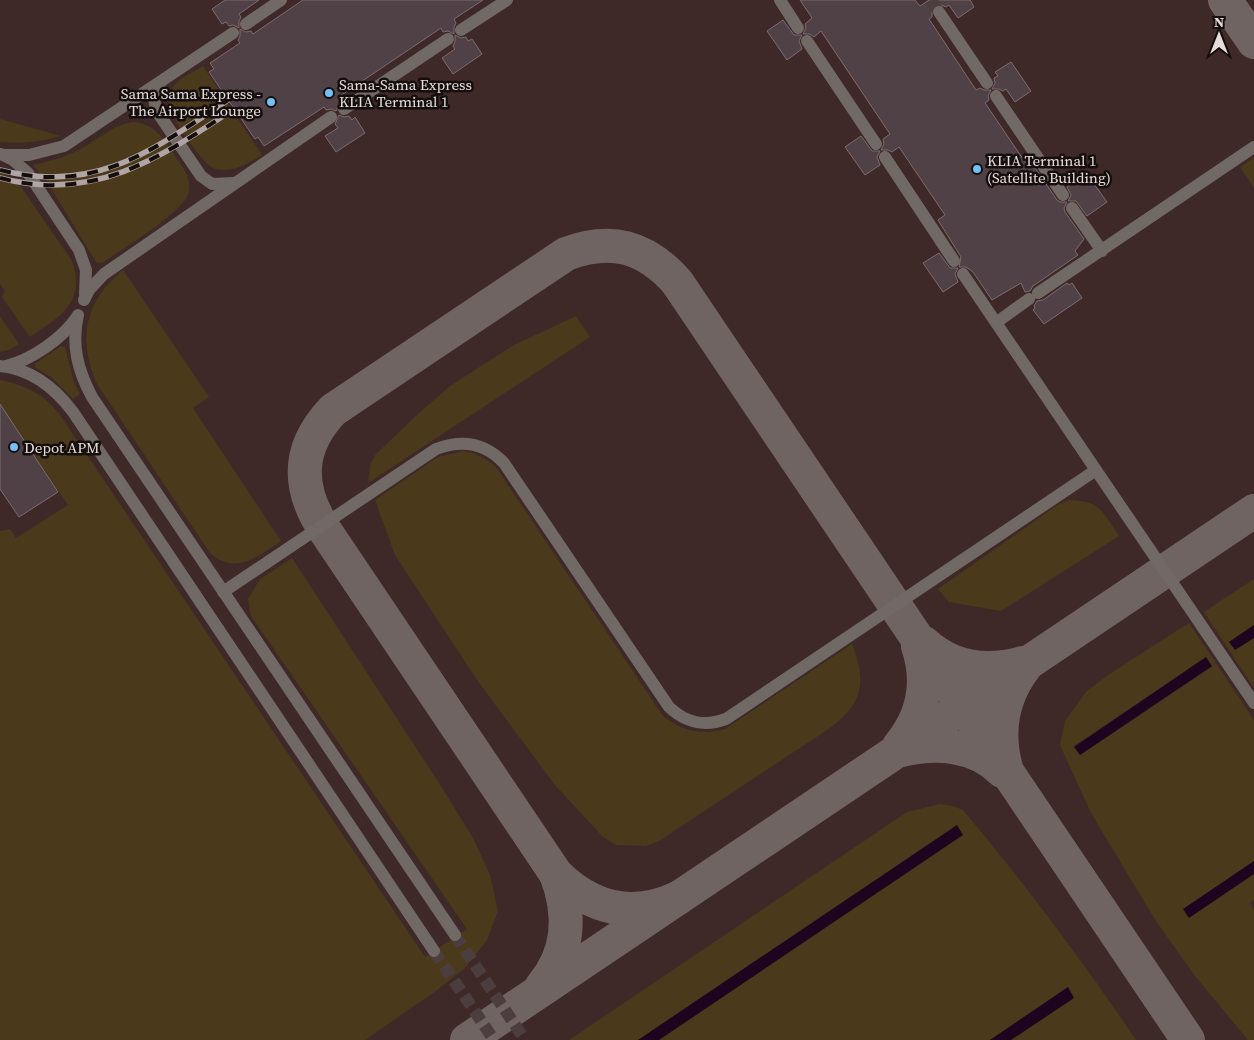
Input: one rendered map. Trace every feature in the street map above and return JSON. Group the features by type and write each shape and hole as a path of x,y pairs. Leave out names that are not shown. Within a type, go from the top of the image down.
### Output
{"street":[{"path":"246,24 281,0"},
{"path":"461,30 507,0"},
{"path":"780,0 798,28"},
{"path":"939,12 987,83"},
{"path":"1,154 29,155 64,146 233,33"},
{"path":"344,109 448,39"},
{"path":"807,41 876,144"},
{"path":"161,82 154,94 156,110 201,176 212,184 233,183"},
{"path":"996,96 1064,195"},
{"path":"2,366 24,360 65,332 78,315 89,290 104,274 331,117"},
{"path":"996,322 1254,147"},
{"path":"1,154 13,160 28,173 79,250 87,280 84,300"},
{"path":"885,156 954,260"},
{"path":"1072,208 1102,251"},
{"path":"964,274 1254,703"},
{"path":"78,315 75,350 86,385 223,592 455,935"},
{"path":"2,366 18,369 44,383 62,397 434,951"},
{"path":"223,592 436,448 456,443 476,445 496,454 504,464 669,707 684,719 692,722 716,723 726,719 1096,470"}],"shaded area":[{"path":"0,0 1254,0 1254,1040 0,1040"},
{"path":"203,66 262,155 234,169 222,170 210,166 190,143 171,111 170,99 173,87 184,77"},
{"path":"0,119 61,136 31,142 0,142"},
{"path":"133,122 147,125 161,136 185,170 189,191 177,209 165,219 102,263 96,262 46,180 33,165 70,154 113,129"},
{"path":"1254,158 1254,188 1240,167"},
{"path":"0,170 21,187 72,261 75,275 76,287 73,298 68,306 61,315 30,337 2,297 5,291 0,284"},
{"path":"123,270 209,397 193,408 281,541 247,561 229,563 219,560 210,553 97,384 87,352 86,336 88,322 100,295"},
{"path":"0,316 19,344 9,350 0,352"},
{"path":"576,316 590,337 368,483 370,465 376,454 450,386 514,345"},
{"path":"61,346 65,347 74,383 80,394 73,399 51,377 35,367 35,364"},
{"path":"0,380 26,388 40,396 60,415 425,957 467,929 251,616 248,599 260,579 292,558 473,838 490,875 498,911 487,940 465,968 433,993 365,1040 0,1040 0,531 10,529 16,538 68,505 0,405"},
{"path":"463,451 481,456 496,467 663,716 670,721 692,731 708,732 725,729 852,644 860,670 860,681 859,691 849,710 830,728 659,841 646,846 616,845 603,837 555,785 477,680 395,555 375,500 438,457"},
{"path":"1069,500 1088,503 1100,509 1119,536 1001,611 949,602 938,589 1056,506"},
{"path":"1254,579 1254,688 1204,612"},
{"path":"1189,623 1254,720 1254,900 1250,903 1254,910 1254,1040 1248,1040 1195,976 1156,921 1091,813 1060,745 1065,721 1086,692 1111,673","holes":["1205,658 1212,667 1080,755 1074,746"]},
{"path":"1254,625 1254,638 1235,650 1229,642"},
{"path":"1206,657 1212,666 1080,755 1074,747"},
{"path":"940,804 963,810 1053,923 1136,1040 569,1040 907,812"},
{"path":"957,825 963,835 659,1040 638,1040"},
{"path":"1254,861 1254,874 1189,918 1183,909"},
{"path":"1068,987 1074,998 1011,1040 990,1040"}],"building":[{"path":"225,0 259,0 239,14 241,17 239,28 233,25 229,26 226,22 222,24 212,9"},
{"path":"303,0 483,0 454,19 456,23 454,34 448,31 443,32 441,28 337,98 340,102 336,111 326,110 324,107 264,146 258,137 255,139 209,72 214,69 210,63 240,43 238,40 240,29 246,32 251,31 253,34"},
{"name":"KLIA Terminal 1 (Satellite Building)","path":"800,0 915,0 920,6 929,0 970,0 974,7 958,18 949,5 946,7 939,4 932,8 932,17 929,19 976,90 980,88 991,90 988,96 989,100 985,103 1025,162 1029,159 1057,200 1067,202 1064,208 1065,212 1084,239 1075,251 1078,255 1033,286 1030,291 1025,292 1021,283 992,300 973,272 966,267 959,267 961,257 938,220 945,215 899,147 892,152 881,150 884,144 883,139 890,134 821,31 814,37 810,34 803,34 806,28 805,24 812,18"},
{"path":"783,20 794,35 802,35 799,41 802,49 787,60 767,31"},
{"path":"455,35 461,38 466,37 468,41 472,39 482,54 453,74 442,58 455,49 453,46"},
{"path":"1011,62 1031,91 1015,102 1006,89 1003,91 992,89 995,83 994,78 998,76 995,72"},
{"path":"339,115 349,116 352,120 355,117 365,133 336,152 325,136 338,128 335,124"},
{"path":"861,136 872,151 880,151 877,157 880,165 865,175 845,147"},
{"path":"1087,174 1107,202 1087,216 1076,201 1068,201 1071,195 1067,187"},
{"path":"939,253 950,268 958,268 955,274 958,282 943,292 923,263"},
{"path":"1067,283 1069,285 1072,283 1082,298 1044,324 1033,310 1034,306 1037,301 1043,300"},
{"name":"Depot APM","path":"0,404 58,492 19,517 0,489"}],"taxiway":[{"path":"1225,0 1254,42"},
{"path":"678,898 645,908 613,907 598,903 584,895 569,886 556,874 324,529 315,513 305,483 307,453 321,424 333,410 566,254 598,246 626,248 640,253 665,270 677,282 1188,1040"},
{"path":"467,1040 1254,511"},
{"path":"924,643 946,659 970,666 996,668 1023,663"},
{"path":"899,746 914,723 922,699 924,686 922,659 918,646"},
{"path":"1006,768 1002,741 1003,715 1011,690 1025,667"},
{"path":"902,750 928,746 955,747 980,755 1002,771"},
{"path":"542,986 558,960 565,932 564,903 556,874"}],"tunnel":[{"path":"931,0 939,12"},
{"path":"455,935 525,1040"},
{"path":"434,951 494,1040"}],"railway":[{"path":"0,170 34,176 66,177 95,172 122,163 148,151 228,100"},
{"path":"0,178 34,184 65,185 95,180 124,171 152,159 234,109"}],"place":[{"name":"Sama-Sama Express KLIA Terminal 1","path":"329,93"},
{"name":"Sama Sama Express - The Airport Lounge","path":"271,102"},
{"name":"KLIA Terminal 1 (Satellite Building)","path":"977,169"},
{"name":"Depot APM","path":"14,447"}]}
